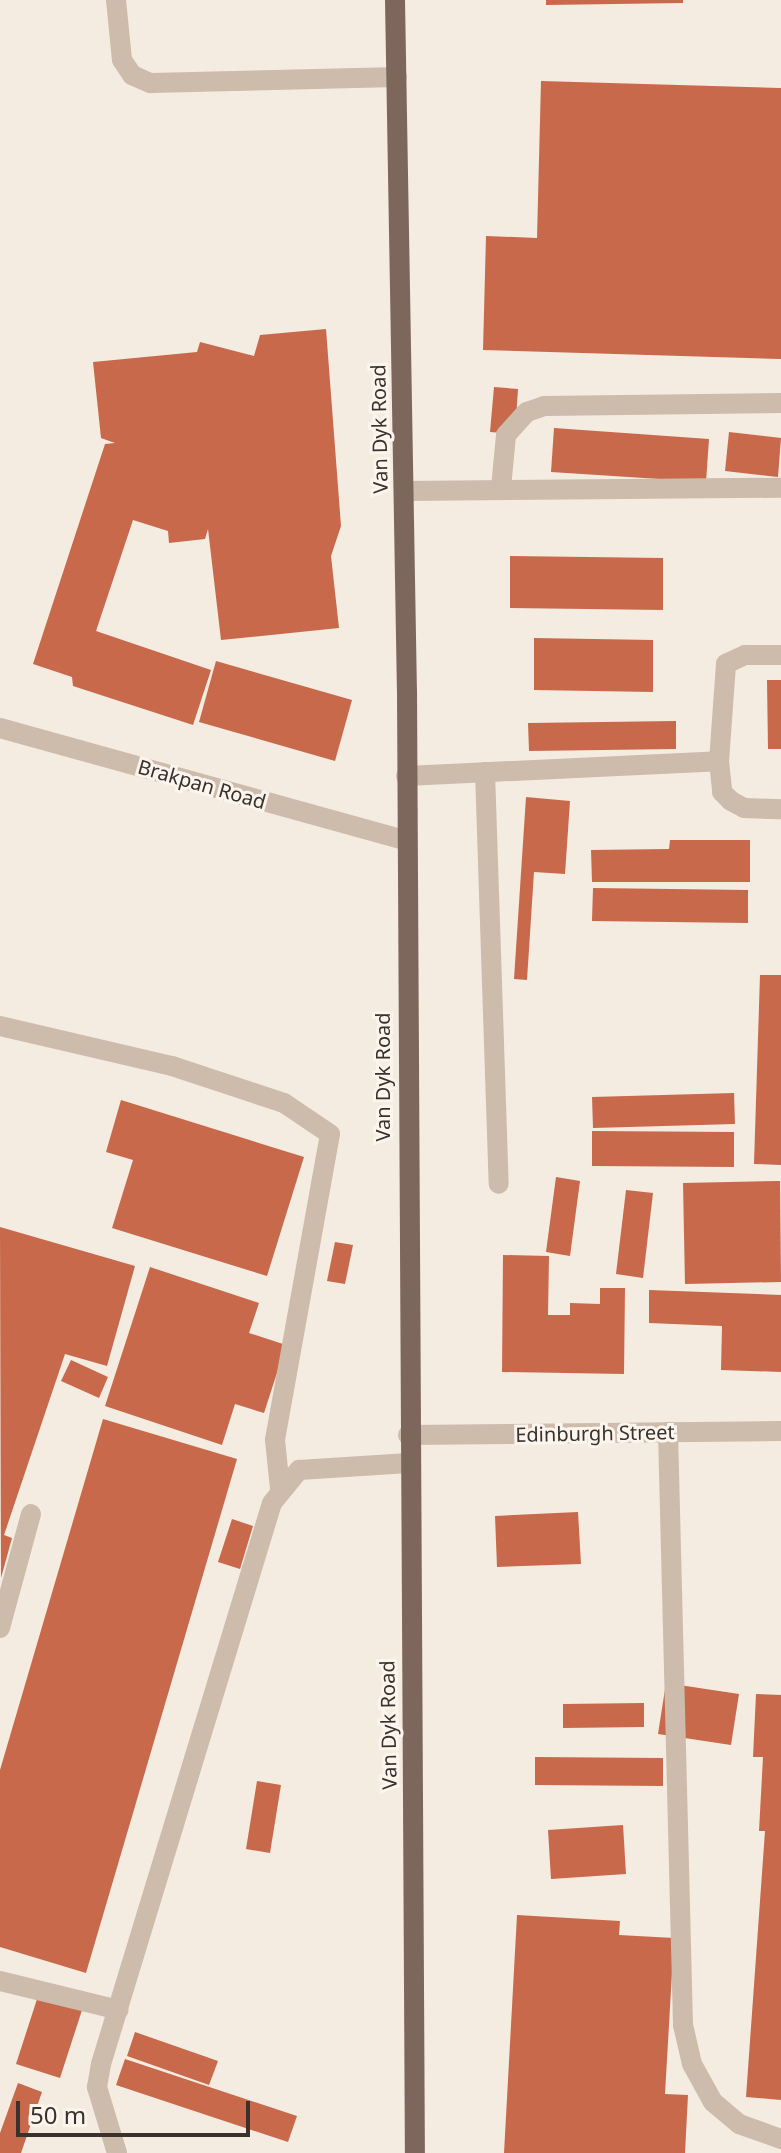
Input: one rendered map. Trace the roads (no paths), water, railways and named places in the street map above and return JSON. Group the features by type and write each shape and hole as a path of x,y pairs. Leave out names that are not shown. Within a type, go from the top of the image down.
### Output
{"main road":[{"name":"Van Dyk Road","path":"395,0 404,491 415,2153"}],"street":[{"path":"116,0 122,60 132,75 150,83 397,77"},
{"path":"501,488 506,435 527,412 544,406 781,403"},
{"path":"404,491 781,488"},
{"path":"781,655 745,655 726,664 719,761 722,792 731,801 744,808 781,809"},
{"name":"Brakpan Road","path":"0,728 404,840"},
{"path":"406,776 719,761"},
{"path":"485,772 499,1184"},
{"path":"0,1026 172,1066 284,1103 330,1134 275,1440 280,1488 97,2087 117,2153"},
{"name":"Edinburgh Street","path":"408,1435 781,1431"},
{"path":"668,1432 683,2025 692,2064 713,2102 739,2124 781,2139"},
{"path":"280,1488 299,1470 409,1463"},
{"path":"0,1628 31,1514"},
{"path":"1,1986 119,2010"}]}
